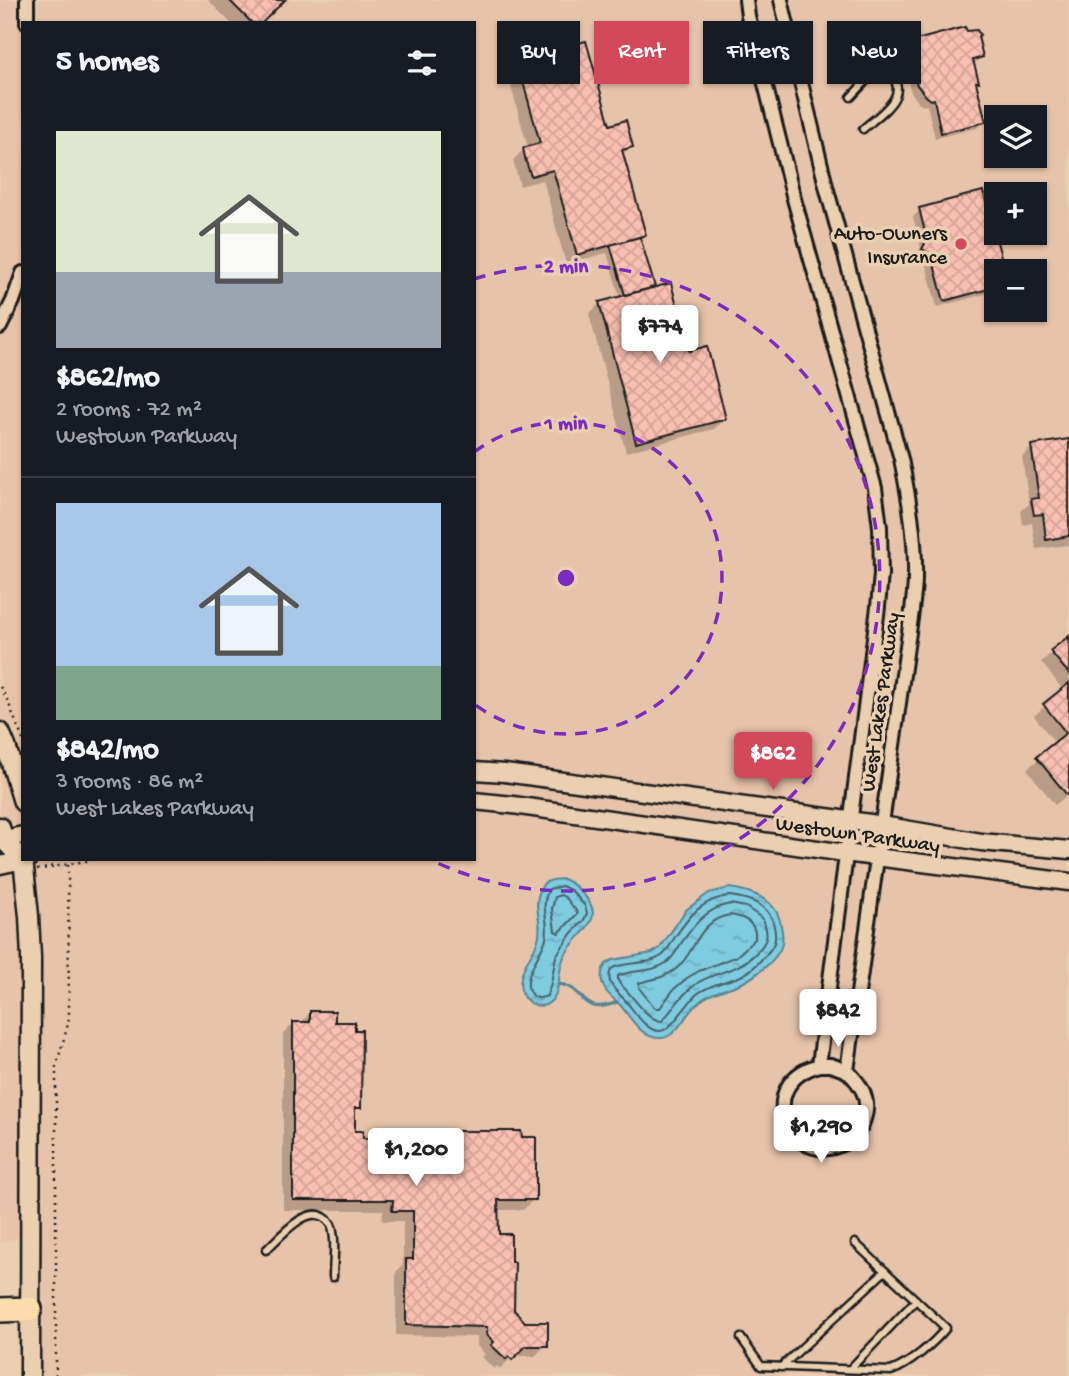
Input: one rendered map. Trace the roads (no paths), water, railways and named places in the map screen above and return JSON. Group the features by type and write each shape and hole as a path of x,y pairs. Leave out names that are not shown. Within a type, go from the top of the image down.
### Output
{"highway":[{"path":"0,1310 30,1309"}],"main road":[{"path":"0,732 21,796"},
{"path":"1,835 21,856"},
{"path":"25,861 31,958 30,1376"}],"street":[{"path":"27,0 27,21"},
{"name":"West Lakes Parkway","path":"746,0 794,199 875,488 880,527 879,596 818,1065"},
{"name":"West Lakes Parkway","path":"781,0 827,190 901,459 914,538 915,578 847,1071"},
{"path":"0,327 21,279"},
{"name":"Westown Parkway","path":"476,771 850,821 981,842 1069,850"},
{"name":"Westown Parkway","path":"476,802 513,805 1069,882"},
{"path":"1,835 21,835"},
{"path":"0,865 21,861"},
{"path":"818,1065 831,1065 847,1071 859,1082 865,1097 866,1115 855,1135 840,1145 820,1148 801,1141 793,1134 784,1117 782,1106 788,1084 807,1068 818,1065"}],"lane":[{"path":"851,97 881,65 890,71 896,80 895,100 863,129"},
{"path":"266,1250 300,1219 310,1215 321,1216 327,1219 334,1233 333,1277"},
{"path":"741,1338 761,1366 891,1371 900,1368 938,1337 946,1328 855,1243"},
{"path":"781,1367 885,1271"},
{"path":"850,1369 916,1300"}],"water":[{"path":"563,879 577,888 591,904 592,920 564,957 554,998 546,1005 537,1006 525,999 520,987 521,977 538,939 540,928 537,904 540,891 544,883"},
{"path":"730,888 761,897 773,907 780,921 783,937 779,952 764,968 747,980 700,1001 671,1034 661,1038 648,1035 606,991 602,977 605,965 613,960 652,953 660,948 686,910 709,893"}],"waterway":[{"path":"558,984 574,990 589,1004 605,1006 617,1002"}],"place":[{"name":"Auto-Owners Insurance","path":"961,244"}]}
